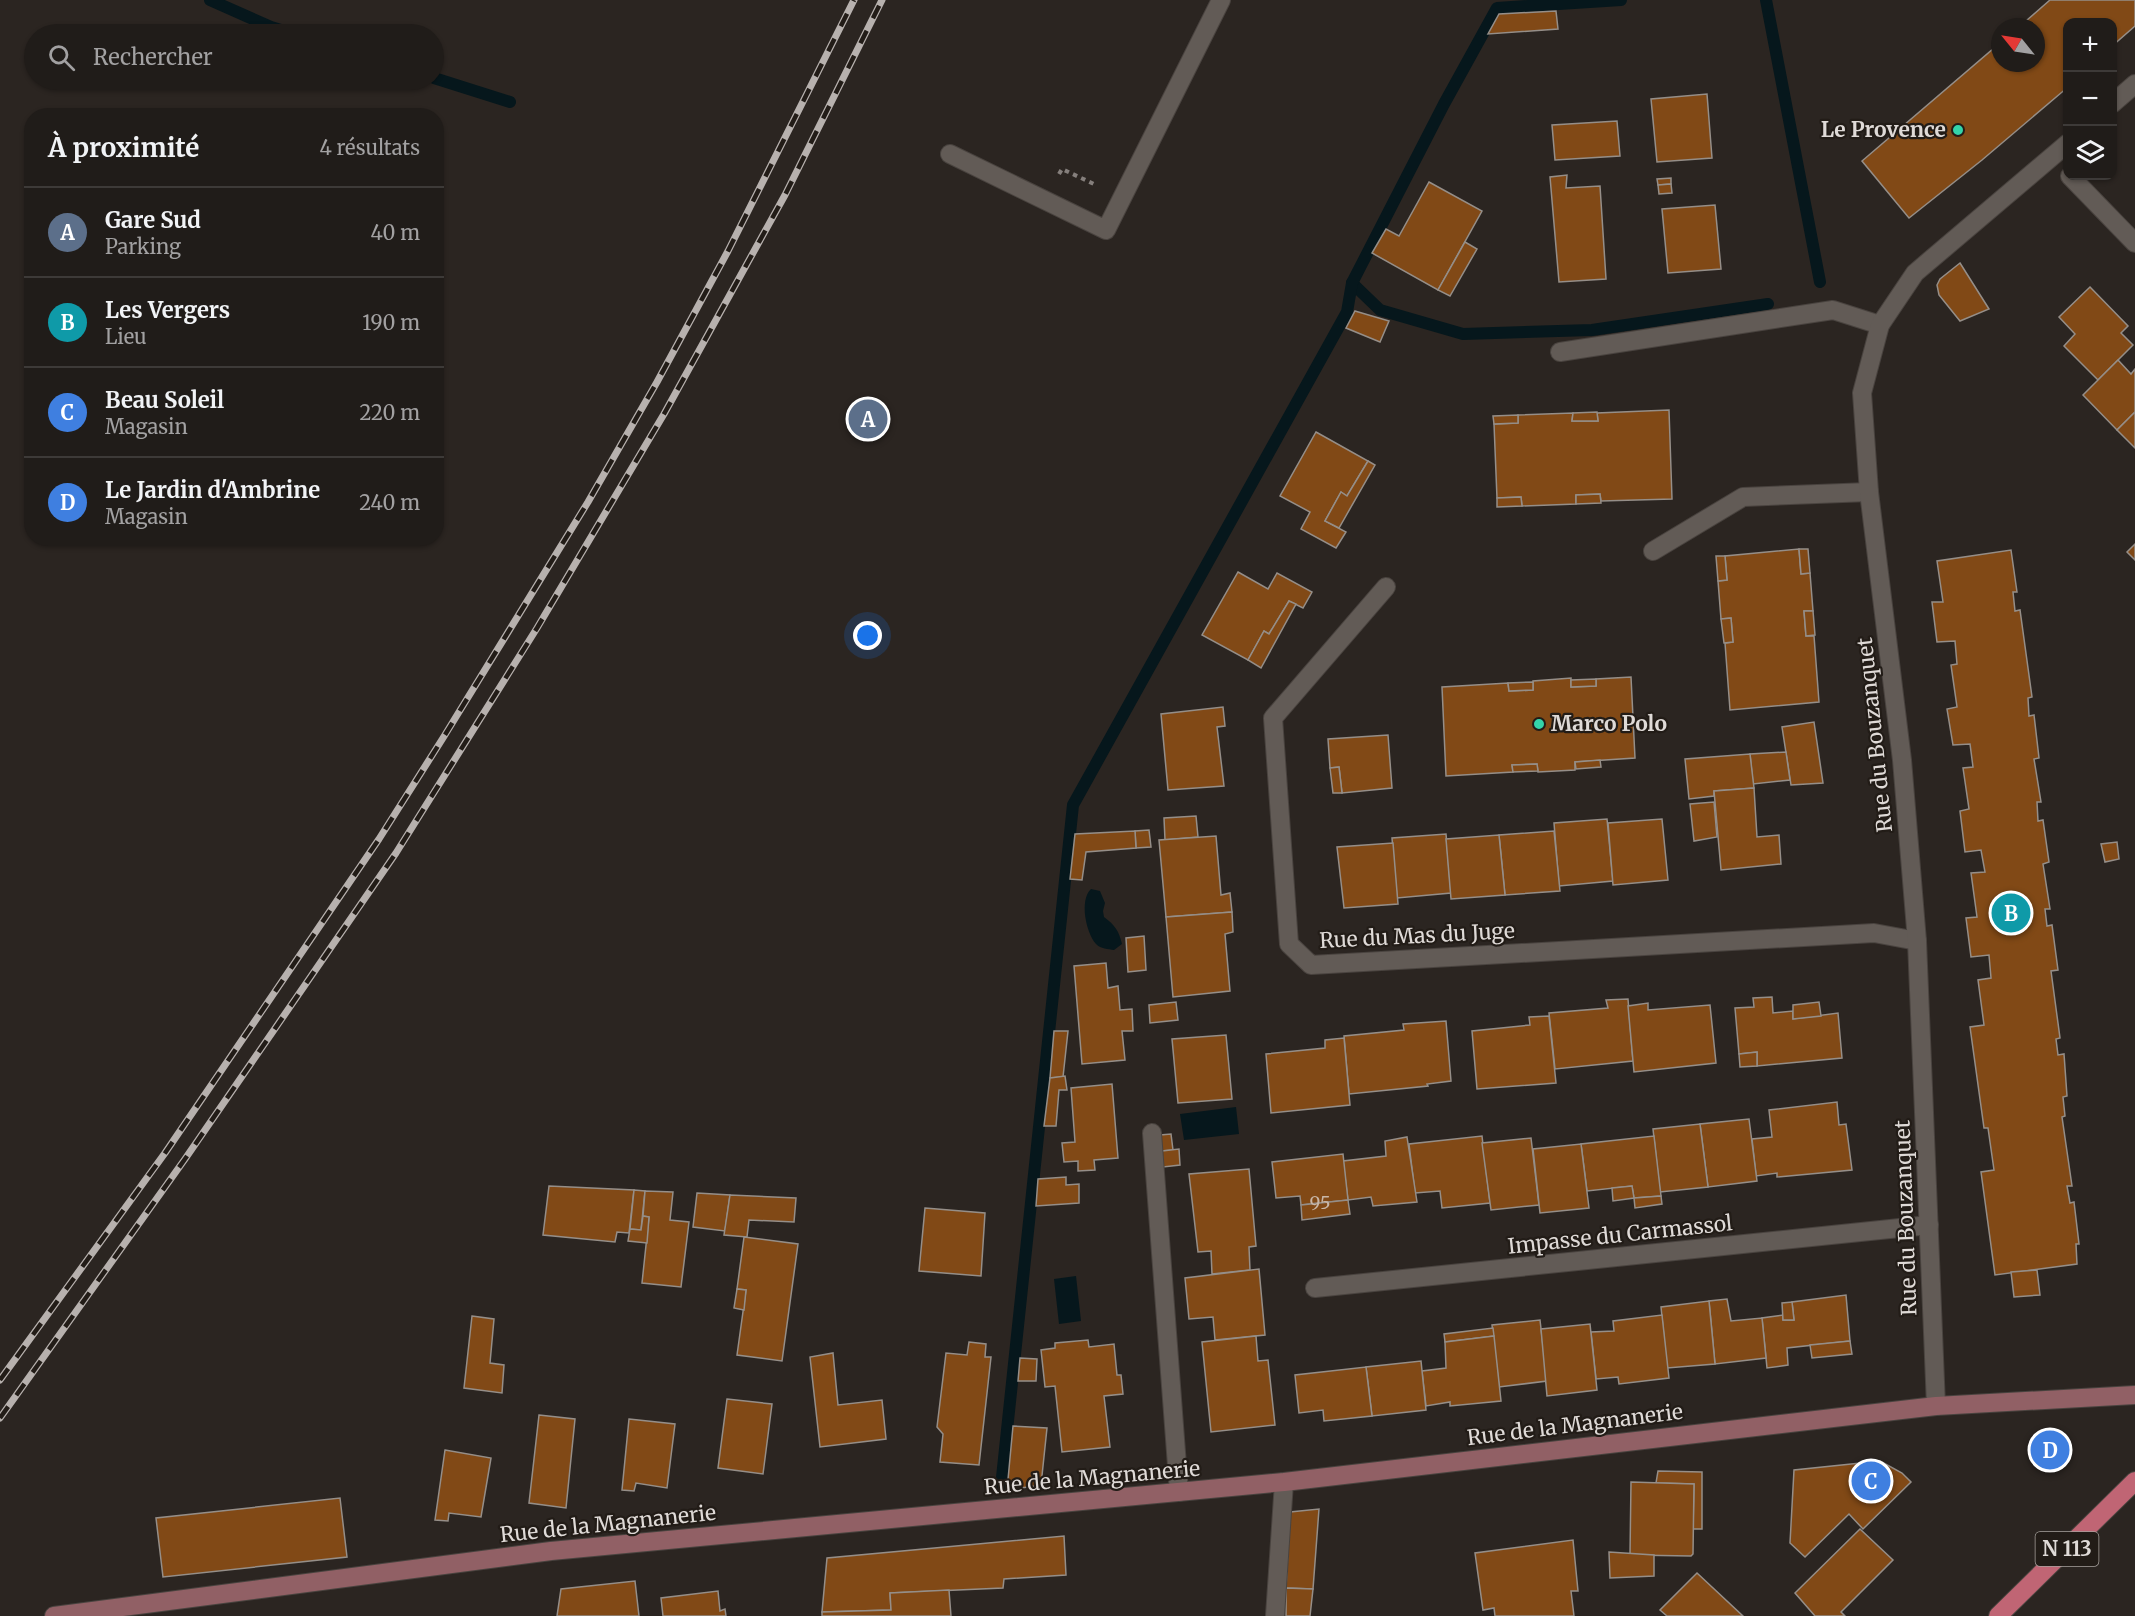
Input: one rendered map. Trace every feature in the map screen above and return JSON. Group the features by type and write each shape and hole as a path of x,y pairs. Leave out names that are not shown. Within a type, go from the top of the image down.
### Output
{"main road":[{"name":"N 113","path":"1998,1616 2135,1481"}],"street":[{"path":"950,154 1106,230 1221,0"},
{"path":"2117,100 2135,84"},
{"name":"Rue du Bouzanquet","path":"1936,1406 1917,941 1902,760 1869,492 1862,393 1880,325 1915,273 2063,147"},
{"path":"2052,157 2063,168"},
{"path":"2075,180 2135,243"},
{"path":"1560,352 1833,310 1880,325"},
{"path":"1653,551 1743,497 1869,492"},
{"name":"Rue du Mas du Juge","path":"1386,587 1273,718 1289,944 1311,965 1874,933 1917,941"},
{"path":"1152,1133 1179,1492"},
{"name":"Impasse du Carmassol","path":"1315,1288 1929,1225"},
{"name":"Rue de la Magnanerie","path":"54,1616 551,1551 1284,1482 1936,1406 2135,1395"},
{"path":"1275,1616 1284,1482"}],"shaded area":[{"path":"1091,889 1100,891 1105,903 1104,917 1114,926 1119,935 1122,944 1114,950 1098,946 1089,932 1085,917 1085,901"},
{"path":"1236,1107 1239,1134 1184,1140 1180,1114"},
{"path":"1076,1276 1081,1321 1059,1324 1054,1279"}],"building":[{"name":"Le Provence","path":"2050,0 2135,0 2135,26 2117,42 2117,18 2063,18 2063,91 1909,218 1862,161 1991,51 1991,72 2045,72 2045,18 2029,18"},
{"path":"1556,11 1558,29 1488,34 1499,14"},
{"path":"1707,94 1712,158 1657,162 1651,99"},
{"path":"1617,121 1620,156 1555,160 1552,125"},
{"path":"1567,175 1566,188 1600,186 1606,279 1559,282 1550,177"},
{"path":"1671,178 1671,184 1658,185 1657,179"},
{"path":"1429,182 1482,211 1438,290 1372,253 1386,229 1399,236"},
{"path":"1671,184 1672,193 1659,194 1658,185"},
{"path":"1715,205 1721,269 1668,273 1662,209"},
{"path":"1465,242 1477,249 1450,296 1438,290"},
{"path":"1960,263 1989,309 1960,321 1939,295 1937,285 1940,279"},
{"path":"2090,287 2128,326 2121,333 2133,345 2098,380 2064,346 2075,334 2059,317"},
{"path":"1355,311 1389,321 1380,342 1346,328"},
{"path":"2118,360 2131,374 2135,369 2135,412 2117,430 2083,395"},
{"path":"1669,410 1672,499 1601,501 1600,494 1576,495 1576,504 1522,506 1521,497 1497,498 1494,424 1518,423 1518,415 1573,413 1572,421 1598,421 1597,413"},
{"path":"1597,412 1598,421 1572,421 1573,413"},
{"path":"2135,412 2135,448 2117,430"},
{"path":"1518,415 1518,423 1494,424 1493,416"},
{"path":"1316,432 1368,461 1347,496 1341,492 1325,521 1346,532 1336,548 1301,529 1310,512 1280,496"},
{"path":"1368,461 1375,465 1339,528 1325,521 1341,492 1347,496"},
{"path":"1600,494 1601,503 1576,504 1576,495"},
{"path":"1521,497 1522,506 1497,507 1497,498"},
{"path":"2135,544 2135,560 2127,552"},
{"path":"1799,549 1801,574 1810,573 1813,611 1804,611 1806,636 1814,636 1819,702 1730,710 1725,643 1733,642 1731,618 1721,619 1718,581 1727,580 1725,556"},
{"path":"1799,549 1808,549 1810,573 1801,574"},
{"path":"2011,550 2017,592 2013,592 2015,611 2020,610 2032,697 2028,698 2029,716 2034,715 2039,758 2034,759 2041,802 2037,802 2038,821 2043,820 2049,862 2043,864 2050,909 2045,909 2047,926 2052,925 2058,970 2051,971 2060,1038 2056,1039 2058,1055 2064,1054 2067,1096 2063,1097 2065,1116 2062,1117 2072,1186 2067,1186 2070,1203 2074,1202 2079,1244 2076,1244 2077,1264 1995,1275 1981,1172 1994,1170 1988,1128 1984,1128 1970,1027 1984,1025 1978,980 1991,978 1989,955 1971,957 1966,918 1977,917 1971,873 1985,872 1981,850 1965,852 1960,811 1969,809 1963,768 1973,767 1970,744 1953,745 1947,709 1957,707 1951,665 1957,664 1955,641 1937,642 1932,602 1943,602 1937,561"},
{"path":"1716,556 1725,556 1727,580 1718,581"},
{"path":"1238,572 1268,589 1277,573 1312,592 1303,608 1289,601 1269,634 1264,631 1248,660 1202,635"},
{"path":"1289,601 1296,604 1261,668 1248,660 1264,631 1269,634"},
{"path":"1804,611 1813,611 1815,635 1806,636"},
{"path":"1731,618 1733,642 1724,643 1721,619"},
{"name":"Marco Polo","path":"1631,677 1635,758 1575,762 1575,770 1538,772 1537,764 1512,765 1513,772 1446,776 1442,687 1508,683 1509,691 1533,690 1533,681 1571,678 1571,687 1596,686 1596,679"},
{"path":"1596,679 1596,686 1571,687 1571,680"},
{"path":"1533,682 1533,690 1509,691 1508,683"},
{"path":"1223,707 1225,726 1217,727 1224,786 1168,790 1161,714"},
{"path":"1814,722 1823,783 1791,785 1782,727"},
{"path":"1388,735 1392,788 1342,793 1339,767 1330,768 1328,739"},
{"path":"1786,752 1790,780 1753,784 1750,754"},
{"path":"1750,754 1754,788 1714,791 1714,796 1689,799 1685,759"},
{"path":"1600,760 1601,767 1576,769 1575,762"},
{"path":"1537,764 1538,771 1513,772 1512,765"},
{"path":"1339,767 1342,793 1333,793 1330,768"},
{"path":"1754,788 1757,837 1779,835 1781,864 1721,870 1714,791"},
{"path":"1714,802 1717,837 1694,841 1690,804"},
{"path":"1196,816 1198,837 1165,840 1164,818"},
{"path":"1607,819 1613,881 1559,886 1554,823"},
{"path":"1662,819 1668,880 1613,885 1608,823"},
{"path":"1149,830 1151,847 1136,848 1135,831"},
{"path":"1135,831 1136,848 1086,852 1082,880 1070,879 1075,834"},
{"path":"1554,831 1560,891 1505,895 1499,835"},
{"path":"1446,834 1451,893 1397,898 1392,838"},
{"path":"1499,835 1505,895 1451,899 1446,839"},
{"path":"1216,836 1221,895 1230,893 1232,912 1166,917 1159,840"},
{"path":"2117,842 2119,859 2105,862 2101,844"},
{"path":"1393,843 1398,904 1344,908 1337,847"},
{"path":"1232,912 1233,932 1225,934 1230,991 1173,997 1166,917"},
{"path":"1144,936 1146,970 1128,972 1126,938"},
{"path":"1106,963 1108,988 1118,986 1120,1010 1132,1009 1133,1031 1122,1031 1125,1060 1082,1064 1074,966"},
{"path":"1772,997 1773,1013 1793,1011 1793,1019 1838,1013 1842,1058 1757,1066 1757,1052 1739,1054 1735,1008 1754,1007 1753,998"},
{"path":"1628,999 1633,1061 1555,1069 1549,1013 1608,1008 1606,1000"},
{"path":"1176,1002 1178,1020 1150,1023 1149,1005"},
{"path":"1819,1002 1821,1016 1793,1019 1793,1005"},
{"path":"1648,1003 1648,1010 1710,1005 1716,1063 1634,1072 1628,1006"},
{"path":"1549,1016 1556,1083 1477,1089 1472,1031 1530,1025 1529,1017"},
{"path":"1446,1021 1451,1081 1427,1084 1428,1086 1349,1094 1344,1036 1404,1030 1403,1024"},
{"path":"1054,1031 1068,1031 1063,1077 1050,1078"},
{"path":"1226,1035 1232,1099 1178,1103 1172,1039"},
{"path":"1344,1038 1350,1105 1271,1113 1266,1054 1325,1048 1325,1040"},
{"path":"1757,1052 1757,1066 1740,1067 1739,1054"},
{"path":"1065,1076 1067,1090 1059,1090 1056,1126 1044,1126 1050,1078"},
{"path":"1112,1084 1118,1158 1094,1160 1095,1170 1078,1171 1078,1161 1064,1162 1062,1143 1075,1142 1071,1088"},
{"path":"1837,1102 1839,1125 1846,1124 1852,1170 1777,1177 1777,1173 1756,1176 1752,1139 1772,1137 1769,1110"},
{"path":"1749,1119 1757,1181 1708,1187 1700,1124"},
{"path":"1700,1124 1708,1187 1660,1192 1653,1129"},
{"path":"1171,1134 1173,1150 1162,1151 1160,1135"},
{"path":"1482,1136 1490,1203 1442,1208 1440,1191 1415,1193 1409,1144"},
{"path":"1654,1136 1661,1196 1634,1198 1632,1186 1587,1191 1581,1144"},
{"path":"1407,1137 1417,1202 1373,1206 1371,1197 1348,1200 1343,1161 1386,1156 1385,1141"},
{"path":"1531,1138 1539,1205 1491,1210 1482,1143"},
{"path":"1581,1144 1589,1208 1540,1213 1533,1149"},
{"path":"1179,1149 1180,1165 1163,1167 1162,1151"},
{"path":"1343,1154 1348,1200 1301,1205 1300,1196 1276,1198 1272,1162"},
{"path":"1249,1169 1256,1246 1249,1247 1250,1270 1212,1274 1211,1251 1198,1252 1189,1174"},
{"path":"1066,1177 1066,1185 1079,1184 1079,1203 1036,1206 1038,1179"},
{"path":"549,1186 634,1190 629,1233 617,1232 615,1242 543,1235"},
{"path":"1632,1186 1634,1198 1613,1201 1612,1188"},
{"path":"634,1190 645,1191 641,1230 630,1229"},
{"path":"645,1191 673,1192 670,1220 689,1222 681,1287 642,1283 649,1217 643,1216"},
{"path":"697,1193 730,1195 725,1231 693,1227"},
{"path":"730,1195 796,1198 794,1222 749,1220 747,1237 724,1235"},
{"path":"1661,1196 1662,1204 1635,1208 1634,1198"},
{"path":"1348,1200 1350,1214 1302,1220 1301,1205"},
{"path":"925,1208 985,1213 981,1276 919,1271"},
{"path":"643,1216 649,1217 647,1243 628,1241 630,1229 641,1230"},
{"path":"744,1237 798,1244 782,1361 737,1355 746,1290 737,1289"},
{"path":"1259,1269 1265,1335 1215,1340 1213,1317 1189,1319 1185,1278"},
{"path":"2037,1270 2040,1295 2014,1297 2011,1272"},
{"path":"737,1289 746,1290 744,1310 734,1308"},
{"path":"1846,1295 1850,1341 1787,1348 1788,1365 1767,1368 1762,1318 1783,1315 1783,1320 1794,1320 1792,1302"},
{"path":"1727,1299 1731,1321 1762,1318 1766,1358 1715,1364 1709,1301"},
{"path":"1709,1301 1715,1364 1667,1368 1661,1307"},
{"path":"1792,1302 1794,1320 1783,1320 1782,1303"},
{"path":"1662,1315 1669,1378 1619,1384 1618,1377 1596,1379 1591,1332 1614,1331 1613,1321"},
{"path":"472,1316 494,1319 490,1363 504,1365 502,1393 464,1388"},
{"path":"1540,1320 1547,1381 1499,1387 1492,1325"},
{"path":"1590,1324 1597,1390 1547,1396 1541,1329"},
{"path":"1493,1328 1494,1336 1445,1342 1444,1334"},
{"path":"1256,1336 1258,1361 1268,1360 1275,1425 1211,1432 1202,1342"},
{"path":"1494,1336 1501,1401 1450,1406 1450,1402 1426,1406 1422,1371 1446,1368 1445,1342"},
{"path":"1088,1340 1089,1347 1114,1344 1117,1375 1121,1375 1123,1394 1104,1396 1110,1447 1062,1452 1055,1386 1045,1387 1041,1350 1055,1348 1055,1343"},
{"path":"1850,1341 1852,1354 1812,1358 1810,1345"},
{"path":"969,1342 986,1344 985,1357 991,1357 979,1465 940,1462 943,1434 937,1427 946,1353 967,1355"},
{"path":"833,1353 838,1405 882,1400 886,1439 820,1447 810,1357"},
{"path":"1020,1358 1037,1359 1036,1381 1018,1381"},
{"path":"1421,1361 1426,1410 1372,1416 1366,1367"},
{"path":"1366,1367 1372,1416 1324,1421 1323,1410 1299,1413 1295,1375"},
{"path":"727,1399 772,1404 763,1474 718,1468"},
{"path":"539,1415 575,1419 566,1508 529,1503"},
{"path":"629,1419 675,1424 667,1488 636,1483 634,1491 622,1490"},
{"path":"1013,1426 1047,1428 1041,1485 1007,1490"},
{"path":"445,1450 491,1458 481,1517 449,1513 448,1521 435,1520"},
{"path":"1880,1461 1902,1473 1911,1482 1863,1529 1849,1514 1805,1557 1790,1543 1794,1470"},
{"path":"1658,1471 1702,1472 1702,1529 1693,1529 1694,1484 1656,1483"},
{"path":"1631,1482 1694,1484 1693,1554 1691,1556 1630,1555"},
{"path":"340,1498 347,1557 163,1577 156,1518"},
{"path":"1319,1509 1313,1589 1286,1588 1290,1512"},
{"path":"1860,1529 1893,1560 1841,1612 1845,1616 1815,1616 1795,1593"},
{"path":"1064,1536 1066,1575 1004,1579 1003,1588 890,1593 891,1610 822,1612 827,1558"},
{"path":"1573,1540 1578,1591 1571,1591 1574,1616 1495,1616 1494,1608 1483,1610 1475,1553"},
{"path":"1609,1552 1654,1555 1654,1576 1610,1578"},
{"path":"1697,1573 1743,1616 1667,1616 1660,1610"},
{"path":"635,1581 639,1616 557,1616 561,1589"},
{"path":"1286,1588 1313,1589 1310,1616 1286,1616"},
{"path":"949,1590 951,1616 822,1616 822,1612 891,1610 890,1593"},
{"path":"718,1591 720,1611 725,1609 726,1616 663,1616 661,1598"}],"waterway":[{"path":"210,0 264,24"},
{"path":"1001,1487 1073,805 1347,312 1352,283 1444,104 1497,8 1621,0"},
{"path":"1766,0 1820,282"},
{"path":"444,81 510,102"},
{"path":"1352,283 1380,310 1463,334 1592,330 1768,304"}],"railway":[{"path":"0,1380 165,1153 379,839 443,738 588,502 657,382 728,251 854,0"},
{"path":"0,1418 185,1159 396,853 537,628 664,414 785,195 882,0"}],"place":[{"name":"Le Provence","path":"1958,130"},
{"name":"Gare Sud","path":"868,419"},
{"name":"Marco Polo","path":"1539,724"},
{"name":"Les Vergers","path":"2011,913"},
{"name":"Le Jardin d'Ambrine","path":"2050,1450"},
{"name":"Beau Soleil","path":"1871,1481"}]}
